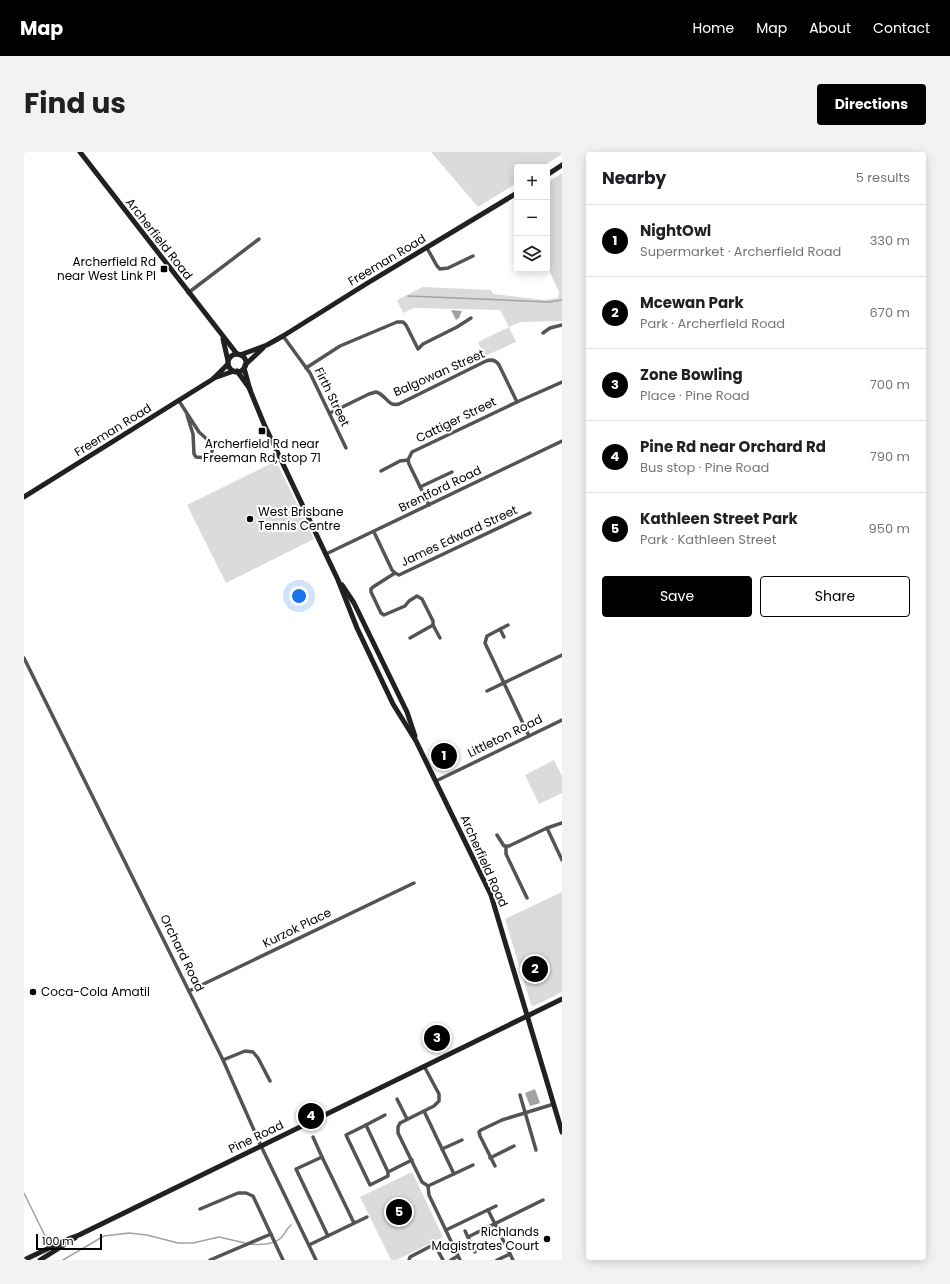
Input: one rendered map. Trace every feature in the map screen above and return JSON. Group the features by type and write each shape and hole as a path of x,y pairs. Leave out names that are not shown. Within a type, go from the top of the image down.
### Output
{"main road":[{"name":"Archerfield Road","path":"80,152 222,337 238,354"},
{"path":"550,173 562,165"},
{"name":"Freeman Road","path":"238,354 267,345 283,336 514,195"},
{"name":"Archerfield Road","path":"222,337 228,362"},
{"name":"Freeman Road","path":"244,366 267,345"},
{"path":"238,354 244,358 244,366 235,371 230,368 228,362 231,356 238,354"},
{"name":"Freeman Road","path":"213,379 228,362"},
{"name":"Archerfield Road","path":"244,366 250,390 264,424 338,580 357,628 393,704 416,741 491,895 562,1132"},
{"name":"Archerfield Road","path":"235,371 250,390"},
{"name":"Freeman Road","path":"24,497 213,379 235,371"},
{"name":"Archerfield Road","path":"338,580 354,603 410,720 416,741"},
{"name":"Pine Road","path":"40,1260 79,1235 562,999"},
{"name":"Pine Road","path":"24,1260 68,1238 79,1235"}],"street":[{"path":"188,293 259,239"},
{"path":"427,248 440,269 448,268 473,256"},
{"path":"306,368 340,346 397,322 402,322 406,325 418,349 423,344 457,327 471,318"},
{"path":"543,333 550,328 562,325"},
{"name":"Firth Street","path":"283,336 306,368 330,413 346,448"},
{"name":"Balgowan Street","path":"330,413 376,392 382,394 389,403 395,405 399,404 486,361 493,360 499,365 517,402"},
{"name":"Cattiger Street","path":"408,460 412,452 562,382"},
{"path":"179,401 199,432 210,442 213,447 211,455 207,458 196,458 194,454 193,434 187,415"},
{"name":"Brentford Road","path":"326,554 562,441"},
{"path":"381,471 400,461 408,460 429,505"},
{"path":"420,487 452,472"},
{"name":"James Edward Street","path":"374,532 395,574 399,575 530,513"},
{"path":"395,574 371,588 381,613 388,615 405,606 409,600 417,596 422,599 440,638"},
{"path":"410,638 433,625"},
{"path":"508,625 487,636 485,643 529,736"},
{"path":"500,629 504,637"},
{"path":"487,691 562,655"},
{"name":"Orchard Road","path":"24,658 223,1060 261,1146 309,1244 315,1260"},
{"name":"Littleton Road","path":"436,781 562,720"},
{"path":"506,847 547,828 562,823"},
{"path":"547,828 562,860"},
{"path":"497,835 501,844 506,847"},
{"path":"506,847 506,854 527,898"},
{"name":"Kurzok Place","path":"189,991 414,883"},
{"path":"223,1060 245,1051 253,1052 258,1058 270,1081"},
{"path":"424,1066 439,1094 439,1099 436,1105 400,1123 397,1130 422,1182 428,1186 429,1195 459,1258 451,1260"},
{"path":"520,1095 536,1150"},
{"path":"396,1099 407,1119"},
{"path":"494,1166 479,1132 502,1120 554,1104"},
{"path":"424,1111 454,1174"},
{"path":"385,1115 346,1135 370,1185 388,1176 388,1172 412,1160"},
{"path":"366,1125 388,1172"},
{"path":"313,1136 354,1223"},
{"path":"442,1149 462,1140"},
{"path":"490,1158 514,1146"},
{"path":"322,1157 296,1169 328,1236"},
{"path":"428,1186 473,1165"},
{"path":"200,1209 238,1194 246,1193 252,1196 283,1260"},
{"path":"468,1237 543,1200"},
{"path":"446,1230 496,1206"},
{"path":"488,1210 513,1260"},
{"path":"309,1244 367,1217"},
{"path":"465,1231 475,1252"},
{"path":"210,1260 270,1234"},
{"path":"409,1260 410,1257 433,1245 436,1247 443,1260"},
{"path":"498,1260 510,1254"}],"shaded area":[{"path":"431,152 562,152 562,154 547,164 514,164 514,185 478,207"},
{"path":"562,173 562,321 520,322 509,327 500,310 414,308 403,313 397,300 423,287 491,290 493,294 545,300 558,298 559,292 550,272 550,181"},
{"path":"451,310 462,311 459,318 456,320"},
{"path":"509,327 516,342 485,356 478,342"},
{"name":"West Brisbane Tennis Centre","path":"276,461 314,539 226,583 187,505"},
{"path":"554,760 562,776 562,793 539,804 525,775"},
{"path":"562,892 562,992 534,1006 531,1005 505,919"},
{"path":"535,1089 540,1103 530,1106 525,1093"},
{"path":"412,1172 443,1237 397,1260 391,1260 360,1197"}],"waterway":[{"path":"408,296 549,302 562,300"},
{"path":"24,1193 48,1242"},
{"path":"249,1244 274,1242 281,1238 291,1225"},
{"path":"63,1260 104,1236 129,1233 147,1235 178,1243 193,1243 219,1237 245,1243"}],"place":[{"name":"Archerfield Rd near West Link Pl","path":"164,269"},
{"name":"Archerfield Rd near Freeman Rd, stop 71","path":"262,431"},
{"name":"West Brisbane Tennis Centre","path":"250,519"},
{"name":"NightOwl","path":"444,756"},
{"name":"Mcewan Park","path":"535,969"},
{"name":"Coca-Cola Amatil","path":"33,992"},
{"name":"Zone Bowling","path":"437,1038"},
{"name":"Pine Rd near Orchard Rd","path":"311,1116"},
{"name":"Kathleen Street Park","path":"399,1212"},
{"name":"Richlands Magistrates Court","path":"547,1239"}]}
